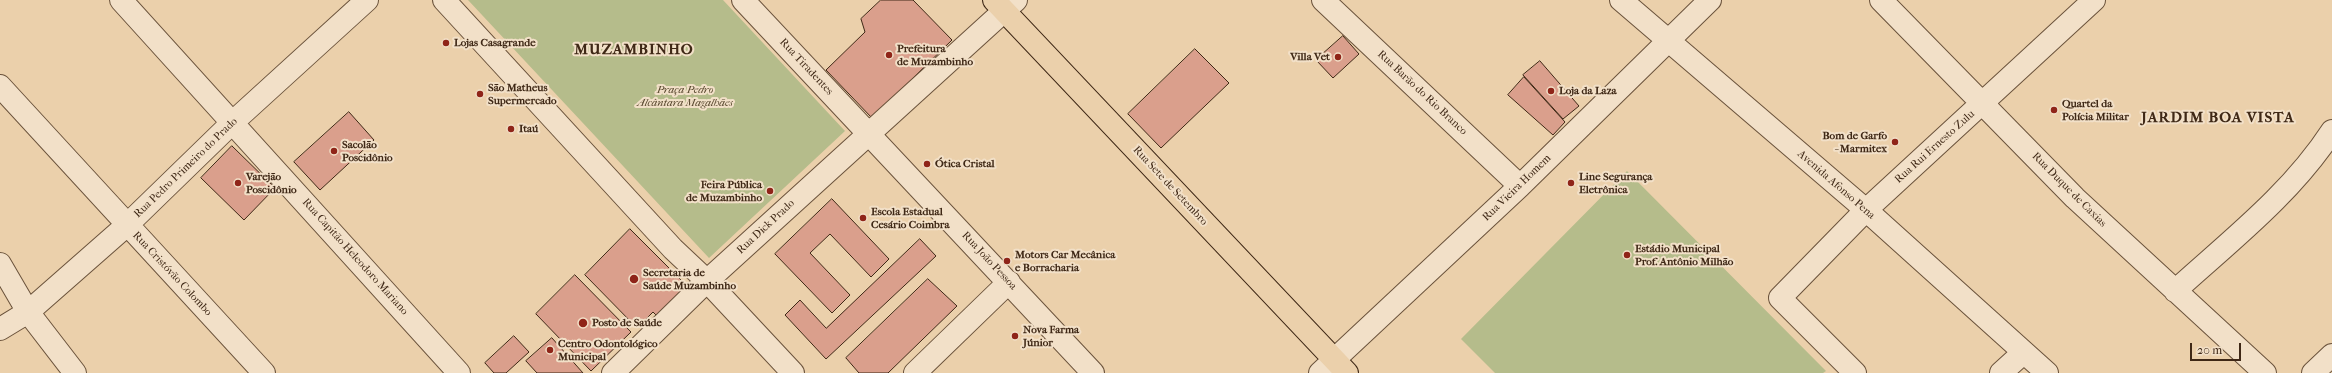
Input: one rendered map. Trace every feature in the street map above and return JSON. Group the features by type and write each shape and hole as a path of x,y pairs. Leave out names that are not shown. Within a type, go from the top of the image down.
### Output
{"main road":[{"name":"Rua Sete de Setembro","path":"1004,4 1334,369"}],"street":[{"name":"Rua Capitão Heleodoro Mariano","path":"121,0 459,373"},
{"name":"Rua Pedro Primeiro do Prado","path":"0,329 24,314 127,225 233,122 367,0"},
{"path":"444,0 673,249 707,281 793,373"},
{"name":"Rua Tiradentes","path":"743,0 868,133"},
{"name":"Rua Barão do Rio Branco","path":"1323,0 1520,186"},
{"name":"Avenida Afonso Pena","path":"1621,0 1866,210 2047,373"},
{"name":"Rua Vieira Homem","path":"1334,369 1710,0"},
{"name":"Rua Duque de Caxias","path":"1881,0 1984,103 2075,198 2265,373"},
{"name":"Rua Rui Ernesto Zulu","path":"1854,373 1780,298 1866,210 1984,103 2094,0"},
{"name":"Rua Dick Prado","path":"613,373 707,281 868,133 1004,4"},
{"name":"Rua Cristóvão Colombo","path":"0,86 264,373"},
{"path":"2175,291 2272,203 2316,156 2332,131"},
{"name":"Rua João Pessoa","path":"868,133 1009,282 1092,373"},
{"path":"0,264 24,314 75,373"},
{"path":"915,373 1009,282"},
{"path":"2001,373 2023,353"},
{"path":"2313,373 2332,355"}],"green space":[{"name":"Praça Pedro Alcântara Magalhães","path":"468,0 723,0 845,131 709,258"},
{"name":"Estádio Municipal Prof. Antônio Milhão","path":"1627,171 1826,371 1823,373 1495,373 1461,339"}],"building":[{"name":"Prefeitura de Muzambinho","path":"881,0 913,0 952,40 872,118 826,70 865,32 861,19"},
{"name":"Villa Vet","path":"1343,36 1359,54 1333,78 1316,60"},
{"path":"1195,49 1229,83 1161,148 1128,114"},
{"name":"Loja da Laza","path":"1540,61 1579,106 1563,119 1523,75"},
{"path":"1524,77 1565,122 1553,135 1508,95"},
{"name":"Sacolão Poscidônio","path":"349,112 374,140 320,190 294,162"},
{"name":"Varejão Poscidônio","path":"232,146 275,188 244,220 201,178"},
{"path":"832,199 889,259 871,277 830,234 810,253 850,295 832,313 775,254"},
{"name":"Secretaria de Saúde Muzambinho","path":"630,229 683,282 685,289 658,317 653,312 637,328 585,275"},
{"path":"920,239 936,256 826,359 785,315 800,300 826,328"},
{"name":"Posto de Saúde","path":"575,275 631,332 591,371 536,314"},
{"path":"928,279 957,306 888,373 859,373 846,358"},
{"path":"514,336 529,352 506,373 494,373 485,363"},
{"name":"Centro Odontológico Municipal","path":"552,338 583,373 537,373 526,361"}],"place":[{"name":"Lojas Casagrande","path":"446,43"},
{"name":"Prefeitura de Muzambinho","path":"889,55"},
{"name":"Villa Vet","path":"1338,57"},
{"name":"Loja da Laza","path":"1551,91"},
{"name":"São Matheus Supermercado","path":"480,94"},
{"name":"Quartel da Polícia Militar","path":"2054,110"},
{"name":"Itaú","path":"511,129"},
{"name":"Bom de Garfo - Marmitex","path":"1895,142"},
{"name":"Sacolão Poscidônio","path":"334,151"},
{"name":"Ótica Cristal","path":"927,164"},
{"name":"Varejão Poscidônio","path":"238,183"},
{"name":"Line Segurança Eletrônica","path":"1571,183"},
{"name":"Feira Pública de Muzambinho","path":"770,191"},
{"name":"Escola Estadual Cesário Coimbra","path":"863,218"},
{"name":"Estádio Municipal Prof. Antônio Milhão","path":"1627,255"},
{"name":"Motors Car Mecânica e Borracharia","path":"1007,261"},
{"name":"Secretaria de Saúde Muzambinho","path":"634,279"},
{"name":"Posto de Saúde","path":"583,323"},
{"name":"Nova Farma Júnior","path":"1015,336"},
{"name":"Centro Odontológico Municipal","path":"550,350"}],"district":[{"name":"MUZAMBINHO","path":"634,50"},
{"name":"JARDIM BOA VISTA","path":"2218,118"}]}
